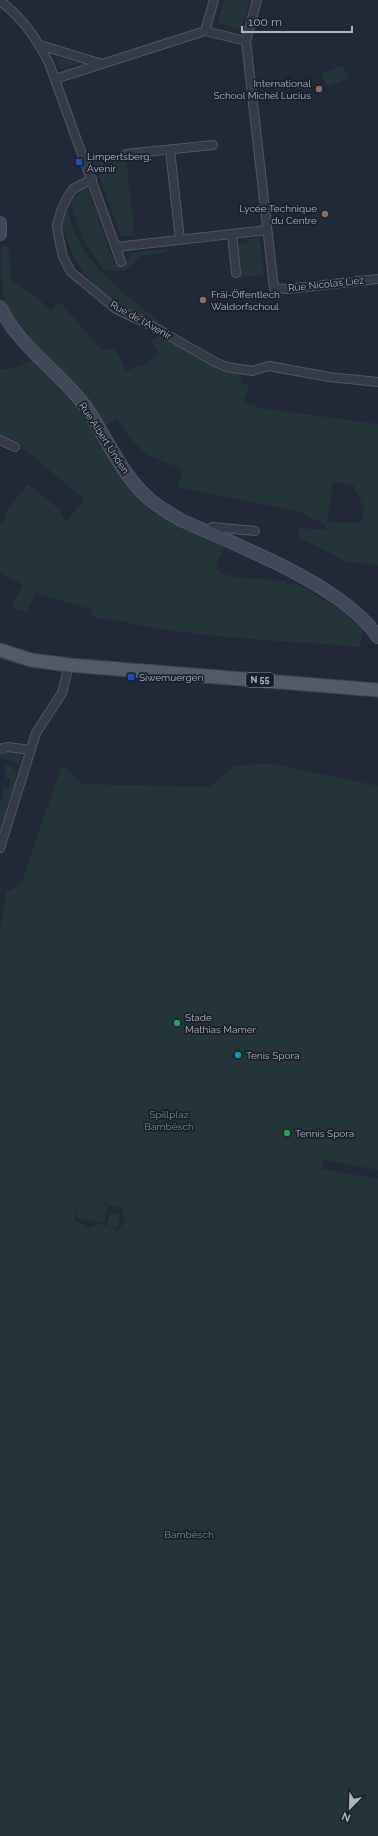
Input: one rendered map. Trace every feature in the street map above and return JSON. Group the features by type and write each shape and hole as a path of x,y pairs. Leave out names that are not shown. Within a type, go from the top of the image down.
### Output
{"main road":[{"path":"0,223 0,234"},
{"name":"Rue Albert Unden","path":"0,307 12,329 65,382 85,406 122,467 137,486 164,510 297,574 324,590 357,614 378,637"},
{"name":"N 55","path":"0,650 31,660 69,665 378,690"}],"street":[{"path":"205,31 214,0"},
{"path":"116,247 267,230 246,41 257,0"},
{"path":"0,1 20,19 40,45 55,79 121,262"},
{"path":"55,79 205,31 246,41"},
{"path":"40,45 102,64"},
{"path":"126,154 213,145"},
{"path":"170,150 180,240"},
{"name":"Rue de l'Avenir","path":"92,179 73,189 67,198 57,225 59,239 63,257 71,272 116,309 135,317 227,367 252,371 269,366 329,377 378,382"},
{"name":"Rue Nicolas Liez","path":"267,230 274,288 287,289 378,279"},
{"path":"232,234 236,273"},
{"path":"0,440 15,447"},
{"path":"208,532 212,527 255,532"},
{"path":"0,848 36,733 62,693 69,665"},
{"path":"0,749 8,747 30,750"}],"green space":[{"path":"224,0 250,0 241,30 218,23"},
{"path":"53,52 60,53 57,57 76,63 82,60 84,62 61,69"},
{"path":"343,65 349,78 327,87 321,74"},
{"path":"126,157 135,236 121,236 94,162"},
{"path":"83,190 88,190 115,265 130,259 129,253 172,248 162,253 141,256 124,271 104,270 84,242 70,202"},
{"path":"67,207 74,229 83,248 95,265 109,280 174,334 110,297 96,286 84,273 74,257 64,230 62,218"},
{"path":"260,238 264,275 240,277 236,245 248,243 248,239"},
{"path":"2,246 9,247 11,280 31,293 51,310 60,302 101,349 116,350 126,371 148,363 159,352 150,341 161,335 224,370 242,375 240,383 250,386 243,402 261,408 378,424 378,565 347,562 298,537 299,528 325,530 326,525 297,511 177,487 183,469 147,455 133,441 116,419 104,427 82,396 63,373 25,336 16,325 4,297 1,277","holes":["333,482 353,485 364,508 361,523 327,522"]},
{"path":"34,360 72,397 126,486 154,513 224,547 216,566 220,573 235,577 286,581 286,584 297,583 340,610 363,629 360,647 212,636 154,628 121,621 96,618 92,616 93,610 35,593 27,612 11,607 23,585 0,573 0,525 4,521 8,509 28,484 60,510 62,517 67,521 84,499 13,440 0,436 0,369 11,369"},
{"path":"10,752 21,754 20,764 0,758 0,754"},
{"name":"Bambësch","path":"273,764 378,786 378,1170 324,1160 322,1169 378,1179 378,1836 0,1836 0,935 6,890 12,890 14,886 21,884 62,765 82,784 210,787 234,766","holes":["79,1199 76,1218 104,1223 108,1206 90,1201 122,1208 125,1221 117,1232 111,1227 117,1228 120,1215 110,1213 107,1226 98,1224 89,1228 74,1220"]},
{"path":"5,765 13,767 16,772 16,779 0,830 0,803 4,786 9,787 11,780 5,778 7,772 4,770"}],"place":[{"name":"International School Michel Lucius","path":"319,89"},
{"name":"Limpertsberg, Avenir","path":"79,162"},
{"name":"Lycée Technique du Centre","path":"325,214"},
{"name":"Fräi-Öffentlech Waldorfschoul","path":"203,300"},
{"name":"Siwemuergen","path":"131,677"},
{"name":"Stade Mathias Mamer","path":"177,1023"},
{"name":"Tenis Spora","path":"238,1055"},
{"name":"Tennis Spora","path":"287,1133"}],"park label":[{"name":"Spillplaz Bambësch","path":"169,1120"}]}
